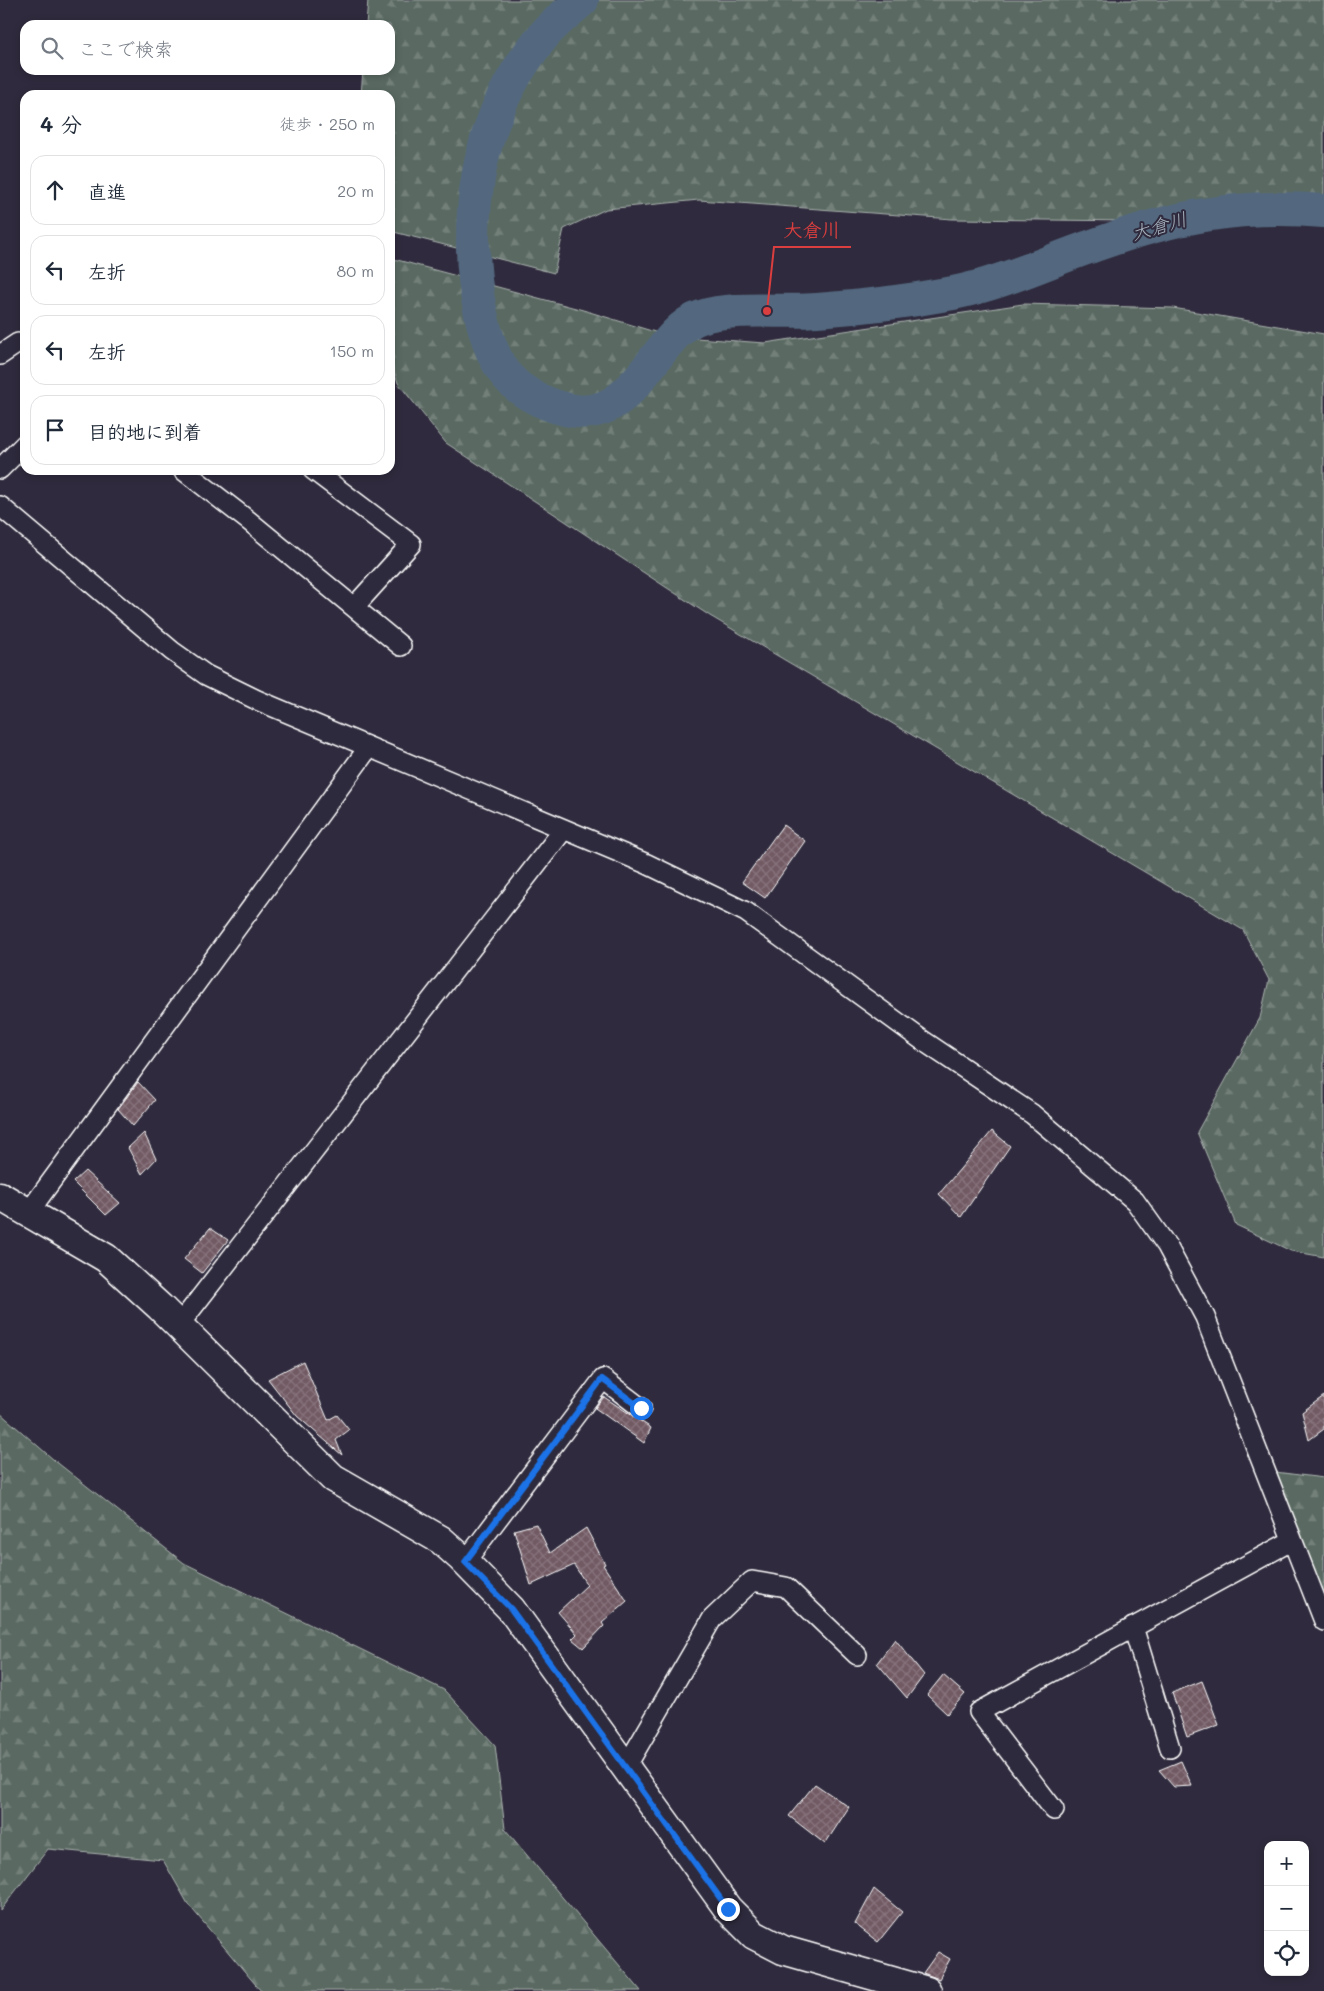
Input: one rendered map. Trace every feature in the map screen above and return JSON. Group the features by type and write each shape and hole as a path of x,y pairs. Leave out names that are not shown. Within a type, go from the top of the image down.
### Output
{"street":[{"path":"0,355 18,343"},
{"path":"0,469 20,449"},
{"path":"189,475 401,646"},
{"path":"320,475 410,544 354,608"},
{"path":"0,506 172,651 206,676 257,700 647,864 746,912 922,1040 1032,1114 1135,1201 1167,1246 1206,1317 1291,1541 1324,1622"},
{"path":"28,1213 369,747"},
{"path":"179,1325 564,829"},
{"path":"0,1196 106,1258 179,1325 333,1478 441,1540 465,1562 511,1609 728,1909 754,1935 783,1950 927,1991"},
{"path":"465,1562 602,1379 641,1408"},
{"path":"1054,1810 980,1712 1291,1541"},
{"path":"626,1768 712,1619 752,1581 786,1587 857,1655"},
{"path":"1133,1627 1170,1748"}],"green space":[{"path":"368,0 1324,0 1324,223 952,219 699,200 606,209 564,229 554,273 395,232 395,90 361,90 363,75 395,75 395,20 366,20"},
{"path":"395,259 583,310 668,336 765,343 1023,304 1173,308 1324,334 1324,1257 1291,1251 1236,1225 1197,1132 1260,1018 1269,980 1243,930 710,616 446,443 398,383 395,374"},
{"path":"0,1413 54,1460 184,1563 444,1690 495,1745 505,1829 641,1991 261,1991 188,1904 163,1860 48,1849 0,1911"},
{"path":"1275,1472 1324,1478 1324,1600"}],"building":[{"path":"783,825 805,841 765,898 742,882"},
{"path":"138,1082 155,1100 133,1126 118,1109"},
{"path":"992,1131 1010,1146 961,1217 939,1194"},
{"path":"144,1133 156,1159 142,1174 128,1148"},
{"path":"85,1171 120,1203 106,1215 73,1182"},
{"path":"210,1228 228,1240 202,1273 184,1259"},
{"path":"303,1361 328,1420 337,1415 349,1430 336,1440 342,1455 297,1416 268,1379"},
{"path":"1324,1396 1324,1429 1309,1440 1302,1412"},
{"path":"604,1397 651,1428 644,1443 595,1408"},
{"path":"536,1524 550,1553 586,1528 605,1564 603,1565 627,1601 602,1623 604,1626 583,1648 572,1639 577,1634 558,1612 587,1585 574,1565 531,1585 514,1530"},
{"path":"895,1639 924,1675 907,1698 877,1663"},
{"path":"943,1675 965,1694 947,1714 927,1695"},
{"path":"1202,1681 1219,1725 1187,1737 1172,1693"},
{"path":"1181,1761 1192,1786 1174,1787 1159,1770"},
{"path":"815,1784 849,1807 825,1844 789,1816"},
{"path":"874,1889 902,1912 878,1942 855,1924"},
{"path":"938,1952 950,1959 939,1979 923,1973"}],"waterway":[{"name":"大倉川","path":"582,0 544,35 526,58 511,82 489,134 476,189 474,217 473,261 477,296 492,349 499,364 514,383 538,400 557,407 576,411 597,410 615,402 630,388 685,325 701,317 743,311 834,309 936,296 989,284 1077,251 1153,226 1180,220 1208,214 1263,209 1324,211"}],"place":[{"name":"大倉川","path":"767,311"}],"route":[{"path":"641,1408 602,1379 465,1562 511,1609 728,1909"}]}
